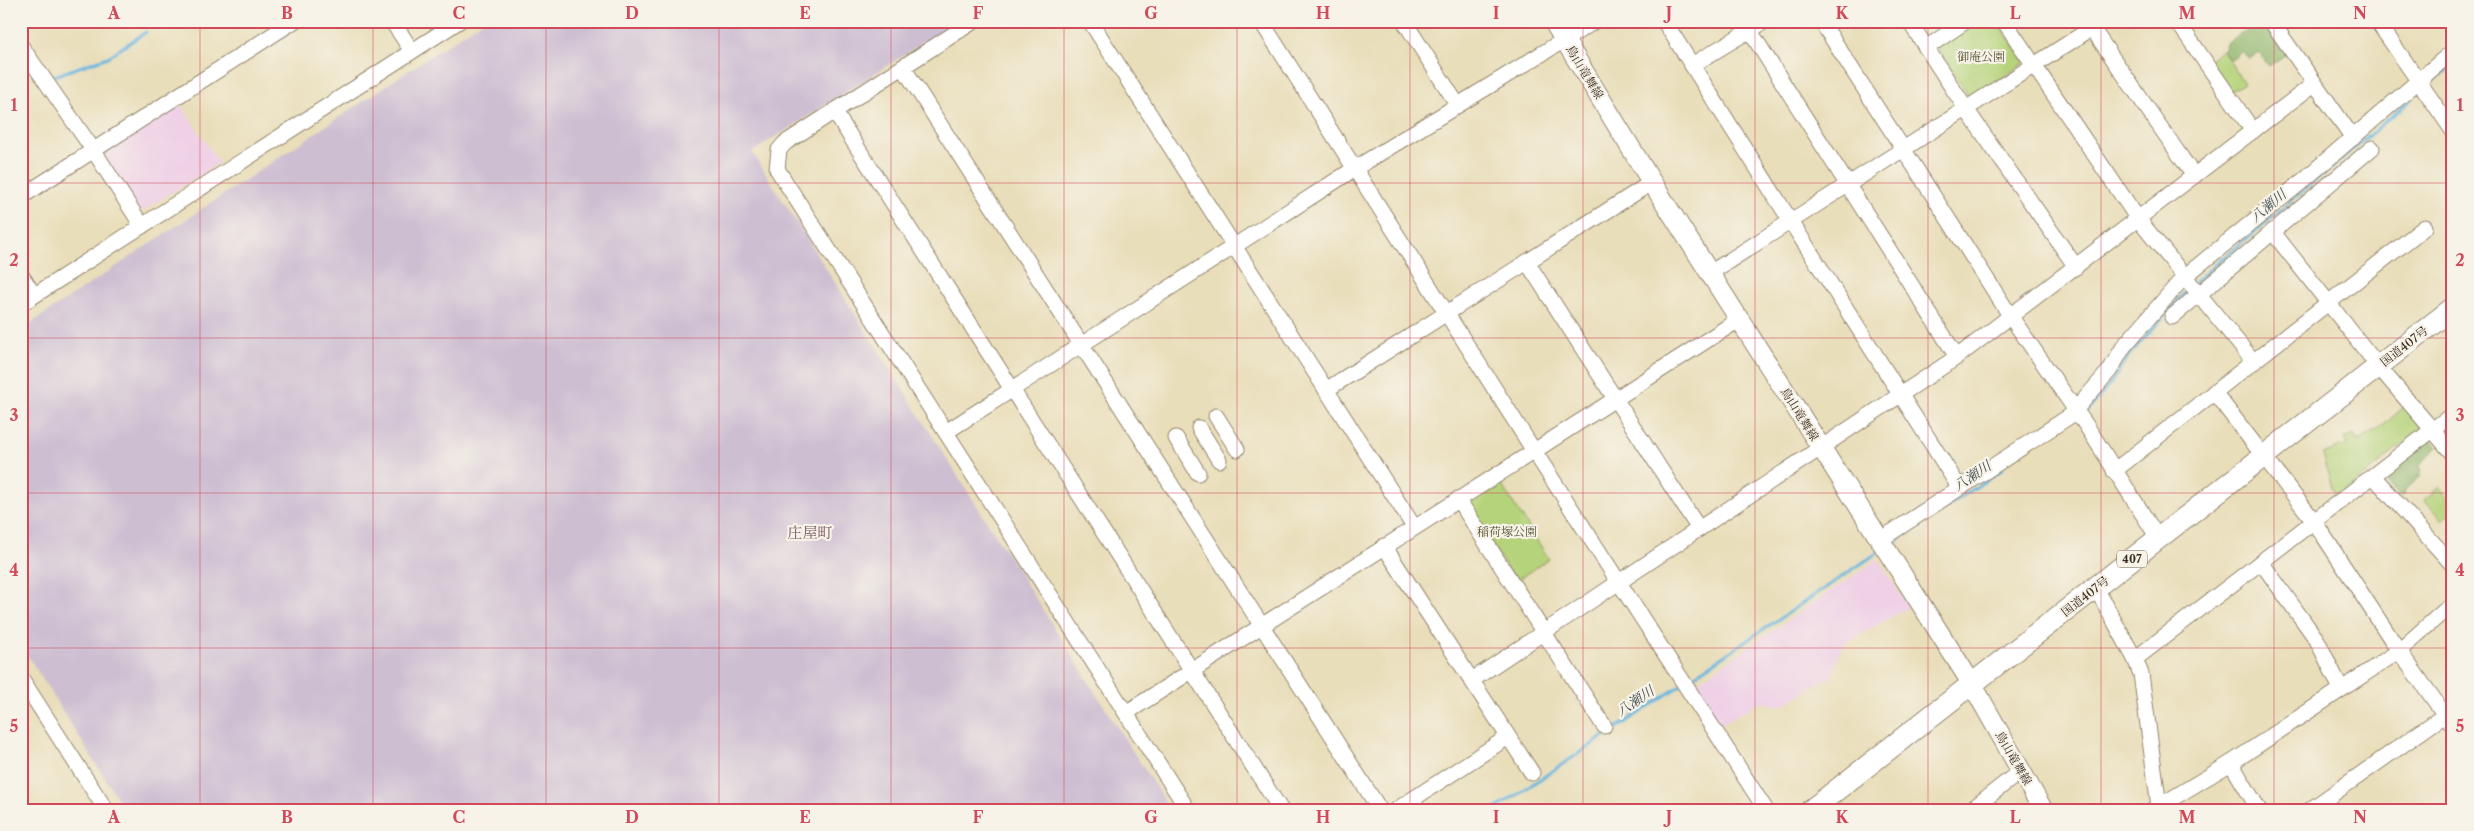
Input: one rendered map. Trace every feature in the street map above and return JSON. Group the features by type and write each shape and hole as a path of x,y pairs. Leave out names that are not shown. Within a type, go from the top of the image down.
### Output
{"highway":[{"name":"国道407号","path":"1822,807 1972,684 2453,308"}],"main road":[{"name":"鳥山竜舞線","path":"1553,21 1651,181 1972,684 2044,810"}],"street":[{"path":"21,197 294,21"},
{"path":"392,21 412,51"},
{"path":"21,275 28,299 459,21"},
{"path":"974,21 786,143 779,150 777,169 1188,810"},
{"path":"1090,21 1414,527"},
{"path":"1261,21 1534,451 1766,810"},
{"path":"1404,21 1457,104"},
{"path":"946,432 1354,169 1595,21"},
{"path":"1664,21 1790,223 1959,487"},
{"path":"1692,64 1765,21"},
{"path":"1821,21 2011,317 2075,409 2158,538"},
{"path":"1909,21 1966,109 2076,267"},
{"path":"1926,48 1966,21"},
{"path":"2004,21 2138,219 2254,362"},
{"path":"2177,21 2253,131"},
{"path":"2271,21 2353,138"},
{"path":"2377,21 2453,131"},
{"path":"1710,273 1848,186 2094,24 2194,176"},
{"path":"1750,31 1957,357"},
{"path":"21,46 94,151 142,226"},
{"path":"1883,545 1959,487 2070,416 2110,370 2124,346 2453,50"},
{"path":"903,67 1380,810"},
{"path":"1472,680 1957,357 2314,84"},
{"path":"834,112 1280,810"},
{"path":"2172,317 2191,285 2272,231 2372,148"},
{"path":"1326,390 1643,188 1651,181"},
{"path":"2114,471 2425,228"},
{"path":"2272,231 2378,366 2453,454"},
{"path":"1527,262 1699,529"},
{"path":"1126,713 1740,319"},
{"path":"2214,392 2314,521 2399,651 2450,717 2310,810"},
{"path":"2135,659 2453,414"},
{"path":"1216,416 1237,449"},
{"path":"1199,428 1219,460"},
{"path":"1176,438 1198,473"},
{"path":"2373,476 2453,565"},
{"path":"1458,499 1604,726"},
{"path":"1384,546 1532,773"},
{"path":"2261,562 2317,640 2341,690"},
{"path":"2096,588 2135,659 2141,674 2156,808 2231,762 2399,651 2453,603"},
{"path":"21,678 106,810"},
{"path":"1396,810 1508,736"},
{"path":"2231,762 2259,810"},
{"path":"1971,810 2022,770"}],"shaded area":[{"path":"483,21 957,21 752,152 1170,810 125,810 21,645 21,330"},
{"path":"179,102 219,163 143,211 135,209 102,151"},
{"path":"1878,559 1908,607 1845,644 1838,655 1834,674 1782,706 1759,702 1719,726 1692,685"}],"green space":[{"name":"御庵公園","path":"1976,21 1997,21 2024,61 2023,64 1971,99 1937,47"},
{"path":"2259,21 2263,21 2286,54 2269,66 2259,53 2249,59 2242,51 2230,60 2222,50 2226,48 2225,44"},
{"path":"2222,50 2244,83 2231,92 2209,60"},
{"path":"2405,406 2423,428 2338,497 2333,491 2322,454 2347,445 2345,438 2354,434 2357,441 2378,430"},
{"path":"2430,438 2438,447 2418,465 2422,470 2420,477 2404,491 2405,494 2401,497 2383,480 2383,475"},
{"name":"稲荷塚公園","path":"1499,481 1549,559 1515,581 1465,502"},
{"path":"2439,487 2453,503 2453,510 2442,520 2424,500"}],"waterway":[{"path":"51,77 108,57 146,32"},
{"name":"八瀬川","path":"2434,81 2453,66"},
{"name":"八瀬川","path":"2195,282 2411,100"},
{"name":"八瀬川","path":"2085,414 2111,383 2130,354 2189,288"},
{"name":"八瀬川","path":"1890,545 2003,469"},
{"name":"八瀬川","path":"1688,680 1880,551"},
{"name":"八瀬川","path":"1494,810 1681,685"}],"district":[{"name":"庄屋町","path":"810,532"}]}
